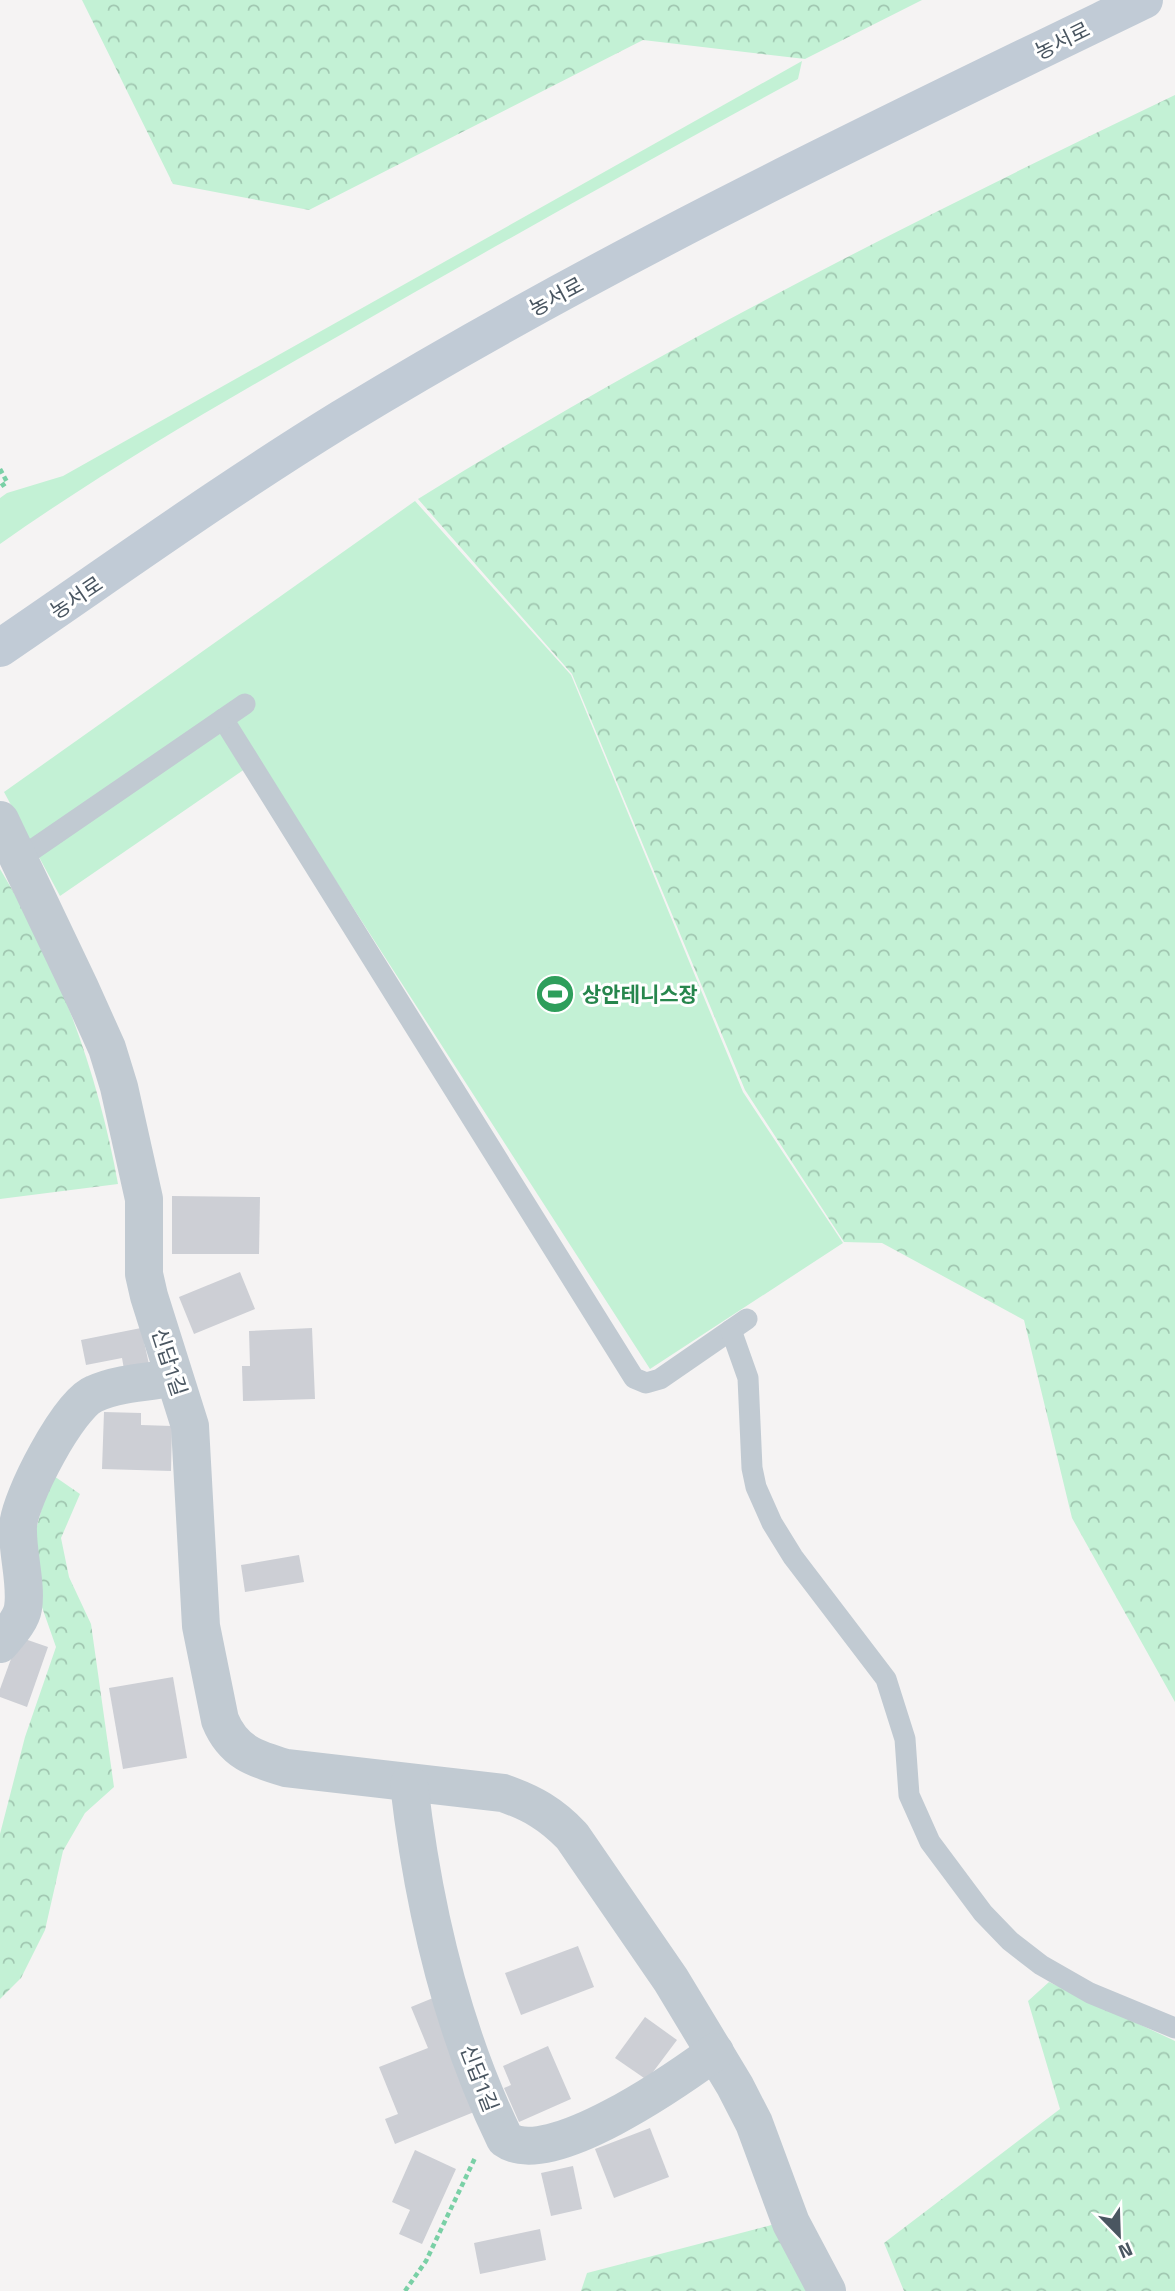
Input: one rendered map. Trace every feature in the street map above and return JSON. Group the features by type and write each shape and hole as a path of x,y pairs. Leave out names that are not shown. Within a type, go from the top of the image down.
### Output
{"street":[{"name":"농서로","path":"0,648 339,420 539,304 924,106 1144,0"},
{"name":"신답1길","path":"0,820 107,1048 119,1087 144,1199 144,1273 173,1378 190,1426 201,1626 219,1720 225,1734 237,1749 255,1759 286,1768 503,1793 535,1804 554,1817 572,1836 671,1980 715,2052 754,2123 791,2223 827,2291"},
{"path":"0,1644 23,1608 18,1547 22,1502 38,1470 78,1407 94,1394 111,1388 173,1378"},
{"name":"신답1길","path":"410,1784 419,1868 437,1944 468,2053 505,2139 523,2148 576,2133 621,2114 660,2092 715,2052"}],"lane":[{"path":"19,859 245,704"},
{"path":"223,719 630,1374 646,1383 660,1379 739,1325 748,1378 750,1446 756,1487 772,1523 793,1557 886,1679 905,1739 909,1795 930,1842 983,1913 1030,1957 1090,1993 1175,2028"}],"path":[{"path":"0,469 7,482 0,486"},
{"path":"405,2291 426,2261 474,2158 505,2139"}],"green space":[{"path":"82,0 922,0 805,59 643,40 309,210 173,184"},
{"path":"802,61 798,79 512,237 255,384 126,461 0,544 0,498 7,493 63,476"},
{"path":"1175,95 1175,1702 1072,1518 1024,1320 882,1243 844,1242 745,1090 572,674 418,499 602,389 791,286"},
{"name":"상안테니스장","path":"415,501 571,675 743,1092 843,1243 650,1369 258,760 60,896 4,792"},
{"path":"0,869 41,944 74,1021 99,1102 118,1184 0,1199"},
{"path":"51,1474 80,1494 61,1538 69,1577 91,1624 114,1787 85,1813 63,1851 45,1930 21,1978 0,1999 0,1834 25,1737 56,1647 36,1590 29,1556"},
{"path":"1049,1982 1175,2041 1175,2291 904,2291 884,2243 1060,2109 1028,2001"},
{"path":"779,2223 812,2291 581,2291 587,2273"}],"building":[{"path":"172,1196 260,1197 259,1254 172,1254"},
{"path":"240,1272 255,1309 194,1334 179,1297"},
{"path":"141,1328 150,1369 125,1375 122,1358 86,1365 81,1340"},
{"path":"312,1328 315,1399 243,1401 242,1366 250,1366 249,1331"},
{"path":"104,1412 141,1413 141,1425 172,1426 171,1471 102,1469"},
{"path":"299,1555 304,1582 245,1592 241,1565"},
{"path":"19,1637 48,1647 27,1707 0,1697 0,1689"},
{"path":"173,1677 187,1758 123,1769 109,1688"},
{"path":"578,1946 594,1987 521,2015 505,1973"},
{"path":"433,1998 479,2110 395,2144 385,2119 398,2114 379,2067 428,2048 411,2007"},
{"path":"645,2017 677,2040 647,2080 615,2058"},
{"path":"548,2046 571,2099 519,2122 504,2088 511,2085 503,2066"},
{"path":"650,2128 669,2177 614,2198 595,2149"},
{"path":"415,2150 456,2169 422,2244 399,2234 410,2210 392,2202"},
{"path":"573,2166 582,2209 551,2216 541,2173"},
{"path":"540,2229 546,2260 480,2274 474,2243"}],"place":[{"name":"상안테니스장","path":"555,994"}]}
